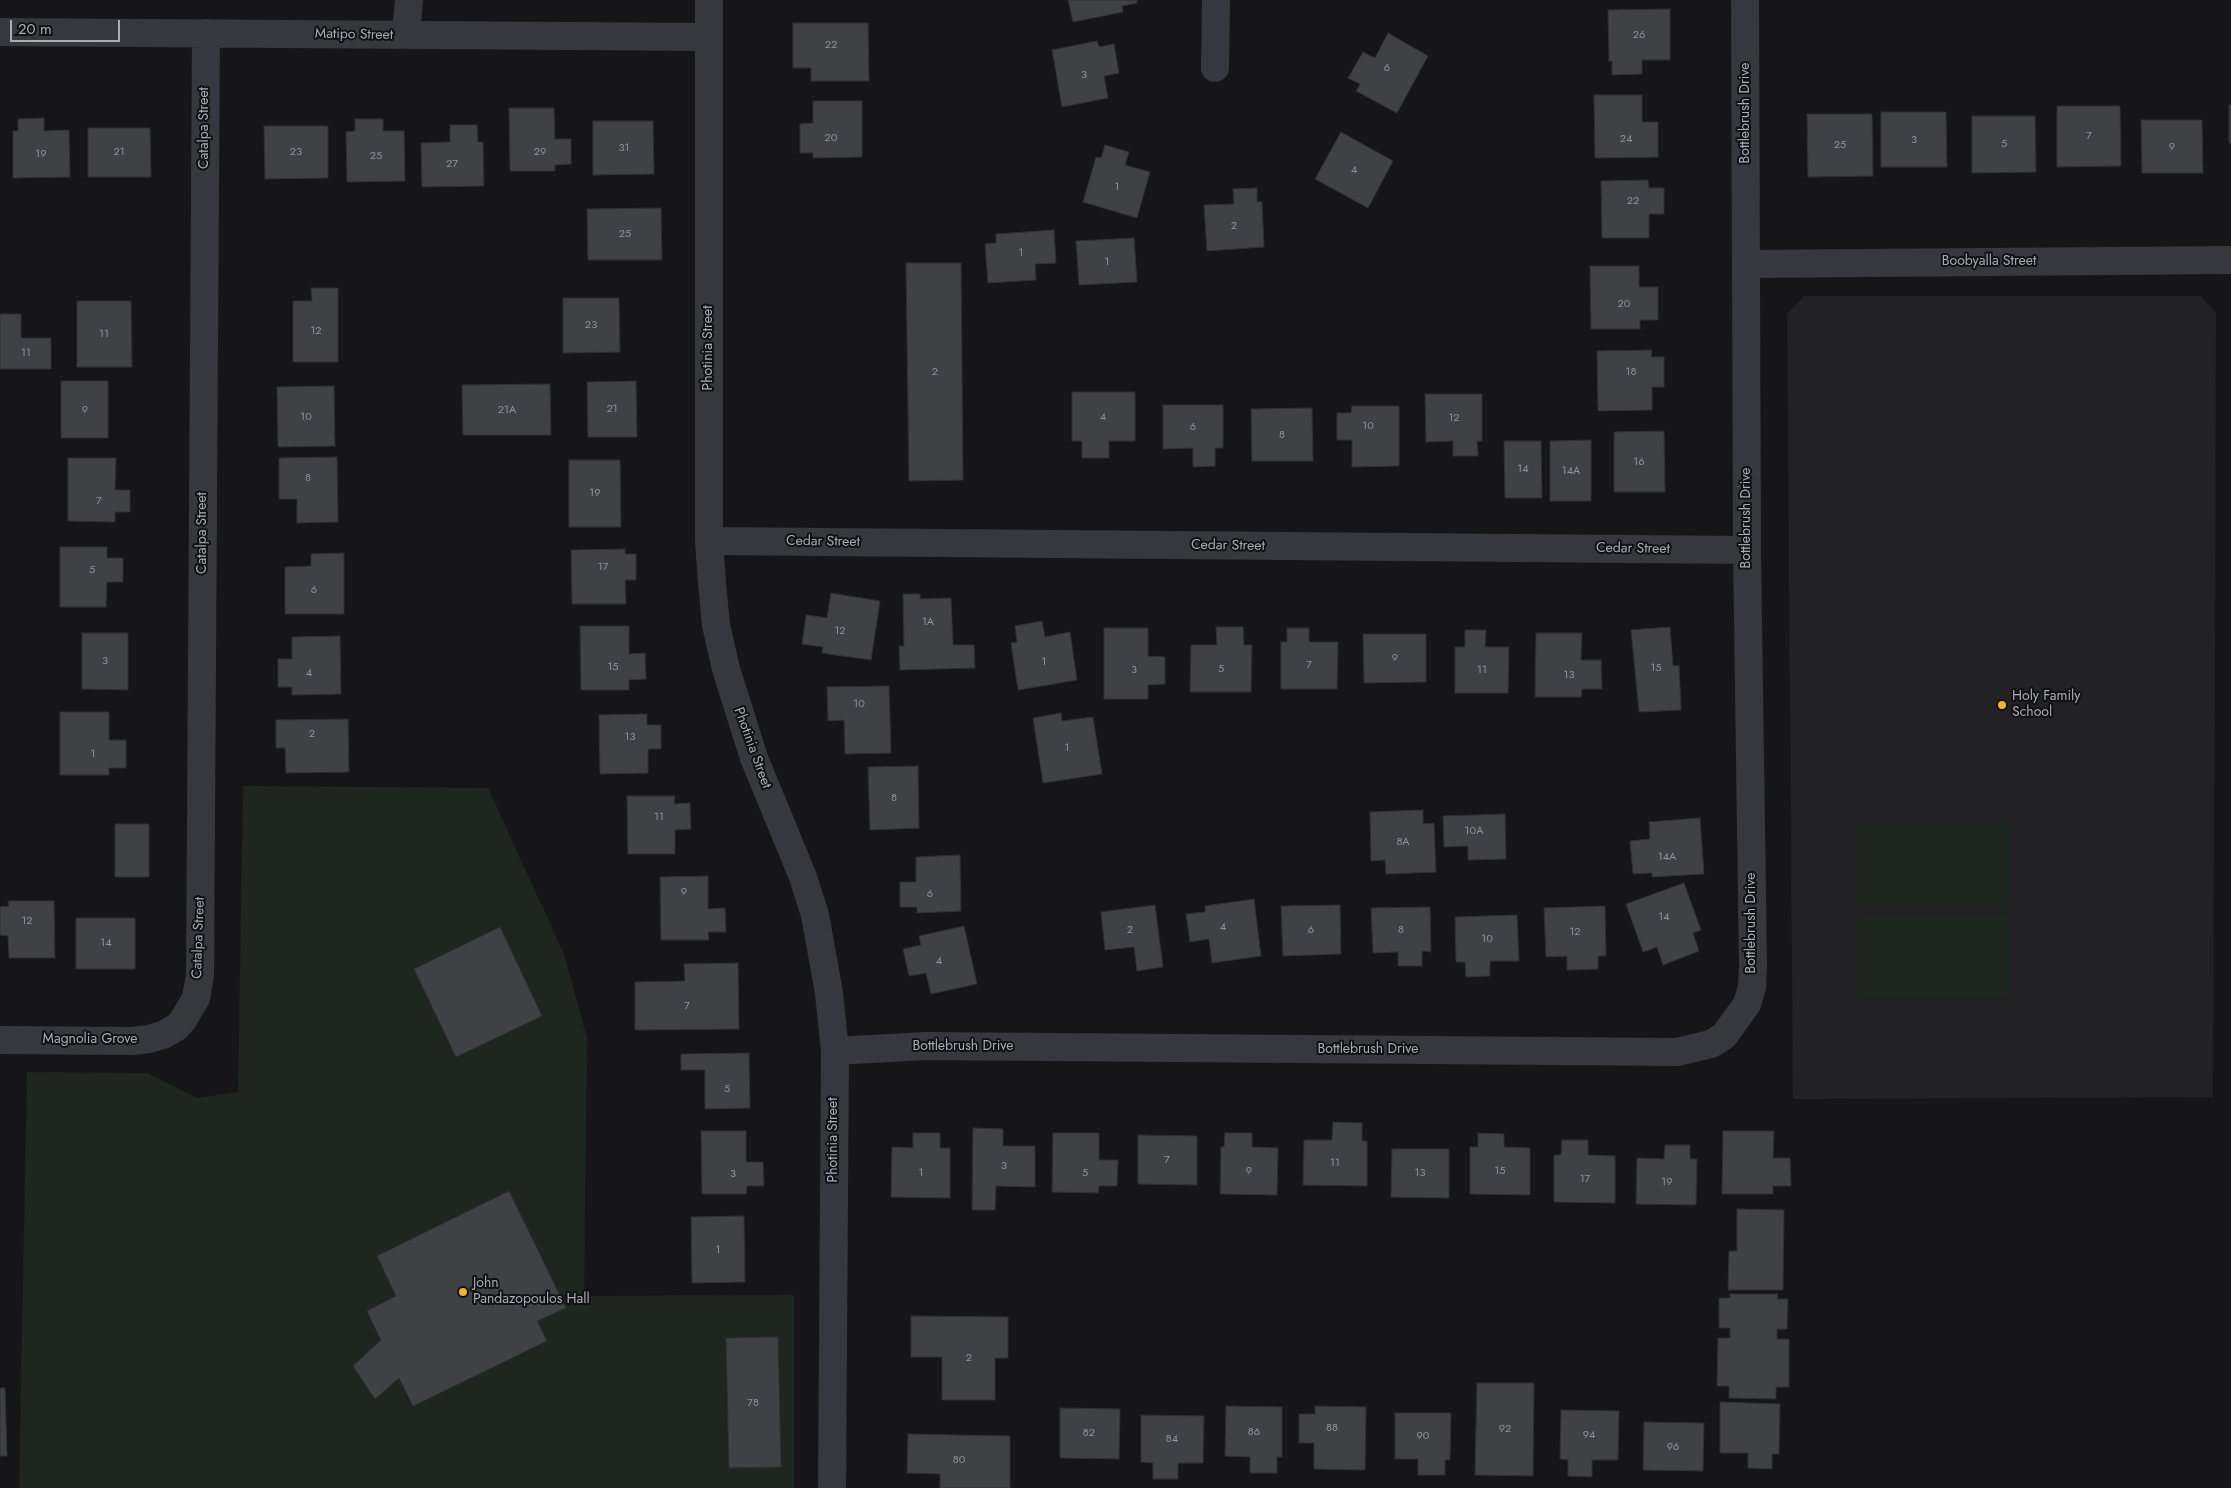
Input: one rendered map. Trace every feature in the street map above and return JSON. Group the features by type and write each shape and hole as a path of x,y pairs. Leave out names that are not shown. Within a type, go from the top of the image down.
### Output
{"street":[{"path":"406,35 409,0"},
{"name":"Photinia Street","path":"709,0 709,541 716,625 726,669 754,758 803,877 815,915 829,993 835,1051 832,1488"},
{"path":"1215,68 1216,0"},
{"name":"Bottlebrush Drive","path":"835,1051 936,1046 1677,1052 1711,1044 1724,1036 1747,1004 1752,987 1747,550 1745,0"},
{"name":"Matipo Street","path":"0,32 709,37"},
{"name":"Catalpa Street","path":"177,1027 184,1020 196,998 200,975 206,34"},
{"name":"Boobyalla Street","path":"1747,264 2231,260"},
{"name":"Cedar Street","path":"709,541 1747,550"},
{"name":"Magnolia Grove","path":"0,1040 132,1041 163,1035 177,1027"}],"shaded area":[{"name":"Holy Family School","path":"1804,296 2201,296 2216,313 2213,1097 1793,1099 1787,314"},
{"path":"243,786 488,788 564,954 587,1038 584,1296 794,1295 794,1488 19,1488 27,1072 147,1073 197,1098 238,1092"},
{"path":"1857,824 2010,824 2010,906 1857,906"},
{"path":"1857,915 2010,915 2010,997 1857,997"}],"building":[{"path":"1068,0 1137,0 1137,3 1122,6 1123,12 1073,22"},
{"path":"1670,9 1670,60 1642,60 1642,74 1612,75 1612,61 1609,61 1608,10"},
{"path":"793,23 868,23 869,81 811,81 811,68 793,68"},
{"path":"1388,33 1428,56 1397,113 1356,91 1360,84 1348,78 1363,52 1375,58"},
{"path":"1097,41 1099,47 1114,44 1119,73 1104,76 1108,98 1062,107 1052,50"},
{"path":"1594,95 1642,95 1642,122 1658,122 1658,157 1595,158"},
{"path":"813,101 862,101 862,157 813,158 813,153 800,153 800,124 813,123"},
{"path":"2229,105 2231,105 2231,143 2229,143"},
{"path":"2057,106 2120,106 2121,166 2057,167"},
{"path":"509,108 554,108 555,139 571,139 571,164 555,165 555,171 510,171"},
{"path":"1881,112 1946,112 1947,167 1881,167"},
{"path":"1807,114 1872,114 1873,176 1808,177"},
{"path":"1972,116 2035,116 2036,172 1972,173"},
{"path":"44,118 44,131 69,130 70,177 13,178 13,131 18,131 18,119"},
{"path":"355,119 383,119 383,131 404,131 405,181 347,182 346,132 355,131"},
{"path":"2141,120 2202,120 2203,173 2142,173"},
{"path":"593,121 653,121 654,174 593,175"},
{"path":"450,125 477,125 478,142 483,142 484,186 422,187 421,143 450,142"},
{"path":"264,126 328,126 328,178 265,179"},
{"path":"88,128 150,128 151,177 88,177"},
{"path":"1341,132 1393,161 1368,208 1315,179"},
{"path":"1105,145 1129,152 1125,165 1150,172 1137,218 1083,202 1096,157 1101,158"},
{"path":"1648,180 1649,188 1664,188 1664,214 1649,214 1649,238 1602,238 1601,181"},
{"path":"1257,188 1257,202 1262,202 1264,247 1207,251 1204,205 1234,204 1233,189"},
{"path":"661,208 662,260 588,260 587,209"},
{"path":"1054,230 1056,263 1035,264 1036,280 988,283 985,244 996,243 996,234"},
{"path":"1134,238 1137,282 1079,285 1076,241"},
{"path":"906,263 961,263 963,480 909,481"},
{"path":"1590,266 1639,266 1639,287 1658,287 1658,320 1640,320 1640,329 1591,329"},
{"path":"311,288 338,288 338,362 293,362 293,301 312,301"},
{"path":"563,298 619,298 620,352 563,353"},
{"path":"77,301 131,301 132,367 77,367"},
{"path":"0,314 21,314 21,338 51,338 51,369 0,369"},
{"path":"1652,350 1651,357 1664,357 1664,387 1652,387 1652,410 1598,411 1597,351"},
{"path":"61,381 108,381 108,438 61,438"},
{"path":"636,381 637,437 588,437 587,382"},
{"path":"550,384 551,435 463,435 462,385"},
{"path":"334,386 335,446 278,447 277,387"},
{"path":"1072,392 1135,392 1135,441 1109,441 1109,458 1082,458 1082,441 1072,441"},
{"path":"1425,394 1482,394 1482,441 1477,441 1478,456 1453,456 1453,441 1426,442"},
{"path":"1163,405 1223,405 1223,448 1215,448 1215,466 1193,467 1193,448 1163,449"},
{"path":"1352,406 1399,406 1399,466 1352,467 1352,440 1337,440 1337,413 1351,413"},
{"path":"1312,408 1313,461 1252,461 1251,409"},
{"path":"1664,431 1665,492 1614,492 1614,432"},
{"path":"1591,440 1591,501 1550,501 1550,441"},
{"path":"1504,441 1541,441 1542,498 1505,498"},
{"path":"337,457 338,522 297,523 297,499 279,499 279,458"},
{"path":"68,458 116,458 115,490 130,490 130,512 115,512 115,522 68,521"},
{"path":"569,460 620,460 621,527 569,527"},
{"path":"60,547 107,547 107,558 123,558 123,582 107,582 106,607 60,607"},
{"path":"625,549 625,554 636,554 636,580 625,580 626,604 572,604 571,550"},
{"path":"344,553 344,614 285,614 285,567 311,566 311,554"},
{"path":"831,593 880,601 871,660 822,653 823,647 802,644 806,615 827,618"},
{"path":"903,594 920,594 920,599 951,598 953,645 974,645 975,668 900,670 899,646 904,646"},
{"path":"1042,621 1045,637 1070,632 1077,680 1018,690 1011,643 1017,642 1015,626"},
{"path":"580,626 629,626 629,654 645,653 646,679 629,680 629,690 581,690"},
{"path":"1216,627 1243,627 1244,645 1252,645 1251,692 1190,692 1191,645 1217,645"},
{"path":"1670,627 1673,666 1679,665 1681,710 1639,712 1631,630"},
{"path":"1104,628 1148,628 1148,656 1165,657 1165,684 1148,685 1148,699 1104,699"},
{"path":"1287,628 1309,628 1309,642 1338,642 1337,689 1281,689 1281,642 1287,642"},
{"path":"1465,630 1486,630 1485,647 1509,647 1508,693 1455,693 1455,647 1465,647"},
{"path":"82,633 128,633 128,690 82,689"},
{"path":"1536,633 1582,633 1581,660 1601,660 1602,689 1582,689 1581,697 1535,697"},
{"path":"1363,634 1426,634 1426,682 1364,683"},
{"path":"340,636 341,694 292,695 292,687 278,687 278,659 292,659 292,637"},
{"path":"889,686 891,753 845,754 844,720 828,721 827,687"},
{"path":"60,712 109,712 109,740 126,740 126,768 109,768 109,775 60,775"},
{"path":"1061,713 1062,721 1093,717 1102,774 1043,783 1033,718"},
{"path":"647,714 647,725 661,725 661,749 648,749 648,773 600,774 599,715"},
{"path":"348,719 349,772 286,773 285,748 276,748 276,720"},
{"path":"918,766 919,828 870,830 868,767"},
{"path":"627,796 675,796 674,804 690,803 691,829 675,830 675,854 628,854"},
{"path":"1423,810 1423,824 1434,823 1436,872 1386,874 1385,860 1371,861 1370,812"},
{"path":"1505,814 1506,859 1468,860 1468,846 1444,847 1443,816"},
{"path":"1700,818 1704,874 1652,877 1652,873 1633,874 1630,841 1650,839 1649,822"},
{"path":"115,824 149,824 149,877 115,877"},
{"path":"960,855 961,911 917,913 917,907 900,907 900,882 916,882 916,857"},
{"path":"708,876 708,909 725,908 726,932 708,932 709,940 661,940 660,877"},
{"path":"1684,883 1701,930 1693,933 1699,951 1663,965 1657,947 1643,952 1626,904"},
{"path":"1254,899 1261,956 1212,963 1209,939 1190,942 1186,914 1205,912 1205,906"},
{"path":"8,901 54,901 55,958 9,958 8,936 0,935 0,907 9,906"},
{"path":"1155,905 1163,967 1137,971 1134,947 1105,950 1101,912"},
{"path":"1340,905 1341,954 1283,956 1281,906"},
{"path":"1605,906 1606,956 1598,956 1598,969 1567,970 1567,956 1546,957 1544,908"},
{"path":"1430,907 1431,952 1422,951 1422,966 1398,966 1398,952 1373,953 1371,908"},
{"path":"1517,915 1519,961 1490,961 1490,976 1466,977 1465,962 1456,962 1455,917"},
{"path":"76,918 135,918 135,969 76,969"},
{"path":"964,926 977,984 931,994 926,973 909,976 903,949 921,945 919,936"},
{"path":"500,927 542,1016 456,1057 414,969"},
{"path":"738,963 739,1029 635,1030 635,982 685,981 684,964"},
{"path":"749,1053 750,1108 705,1109 705,1070 681,1070 681,1054"},
{"path":"1333,1122 1362,1123 1362,1141 1367,1141 1367,1186 1303,1185 1304,1140 1332,1140"},
{"path":"973,1128 1003,1129 1003,1146 1035,1146 1035,1187 996,1186 995,1210 972,1210"},
{"path":"701,1131 746,1131 746,1162 763,1162 764,1186 747,1186 746,1194 702,1194"},
{"path":"1723,1131 1774,1131 1773,1158 1790,1158 1791,1186 1773,1186 1773,1194 1722,1194"},
{"path":"913,1133 940,1133 940,1148 950,1148 950,1198 891,1197 892,1147 913,1148"},
{"path":"1053,1133 1099,1133 1099,1160 1118,1160 1117,1186 1099,1186 1098,1193 1052,1192"},
{"path":"1225,1133 1252,1133 1252,1147 1278,1148 1277,1195 1220,1194 1221,1147 1224,1147"},
{"path":"1478,1133 1504,1134 1504,1147 1530,1148 1530,1195 1470,1194 1470,1147 1478,1147"},
{"path":"1138,1135 1197,1136 1197,1185 1138,1184"},
{"path":"1562,1140 1588,1140 1588,1155 1615,1156 1615,1203 1554,1202 1554,1155 1561,1155"},
{"path":"1665,1145 1690,1145 1690,1159 1697,1159 1696,1205 1636,1204 1637,1158 1664,1159"},
{"path":"1392,1149 1449,1149 1449,1198 1391,1197"},
{"path":"509,1191 566,1308 537,1321 547,1341 413,1406 399,1378 375,1399 353,1366 381,1340 367,1311 396,1296 377,1256"},
{"path":"1737,1209 1784,1210 1783,1290 1728,1290 1729,1251 1737,1251"},
{"path":"744,1216 745,1282 692,1283 691,1217"},
{"path":"1730,1294 1778,1294 1777,1299 1788,1299 1787,1329 1777,1329 1777,1339 1789,1339 1789,1387 1776,1387 1776,1399 1729,1398 1729,1386 1717,1386 1718,1338 1730,1338 1730,1328 1719,1328 1719,1298 1730,1298"},
{"path":"911,1316 1008,1317 1008,1358 995,1358 995,1400 942,1400 942,1357 911,1357"},
{"path":"778,1337 781,1467 729,1468 726,1338"},
{"path":"1477,1383 1534,1383 1533,1476 1475,1475"},
{"path":"0,1388 5,1388 7,1456 0,1456"},
{"path":"1720,1402 1780,1404 1779,1454 1772,1454 1772,1469 1748,1468 1748,1453 1720,1453"},
{"path":"1226,1406 1282,1407 1282,1457 1277,1457 1277,1473 1250,1473 1250,1457 1225,1456"},
{"path":"1315,1406 1366,1407 1365,1470 1314,1469 1314,1443 1299,1443 1299,1414 1315,1414"},
{"path":"1060,1408 1120,1409 1119,1459 1060,1458"},
{"path":"1561,1410 1619,1411 1618,1460 1592,1460 1592,1477 1568,1476 1568,1460 1560,1459"},
{"path":"1395,1413 1451,1413 1450,1460 1445,1460 1445,1475 1418,1475 1418,1459 1395,1459"},
{"path":"1141,1415 1204,1416 1203,1463 1178,1463 1178,1479 1153,1479 1153,1463 1141,1462"},
{"path":"1644,1422 1704,1423 1703,1471 1643,1470"},
{"path":"908,1434 1010,1436 1010,1488 940,1488 940,1474 907,1473"}],"place":[{"name":"Holy Family School","path":"2002,705"},
{"name":"John Pandazopoulos Hall","path":"463,1292"}]}
